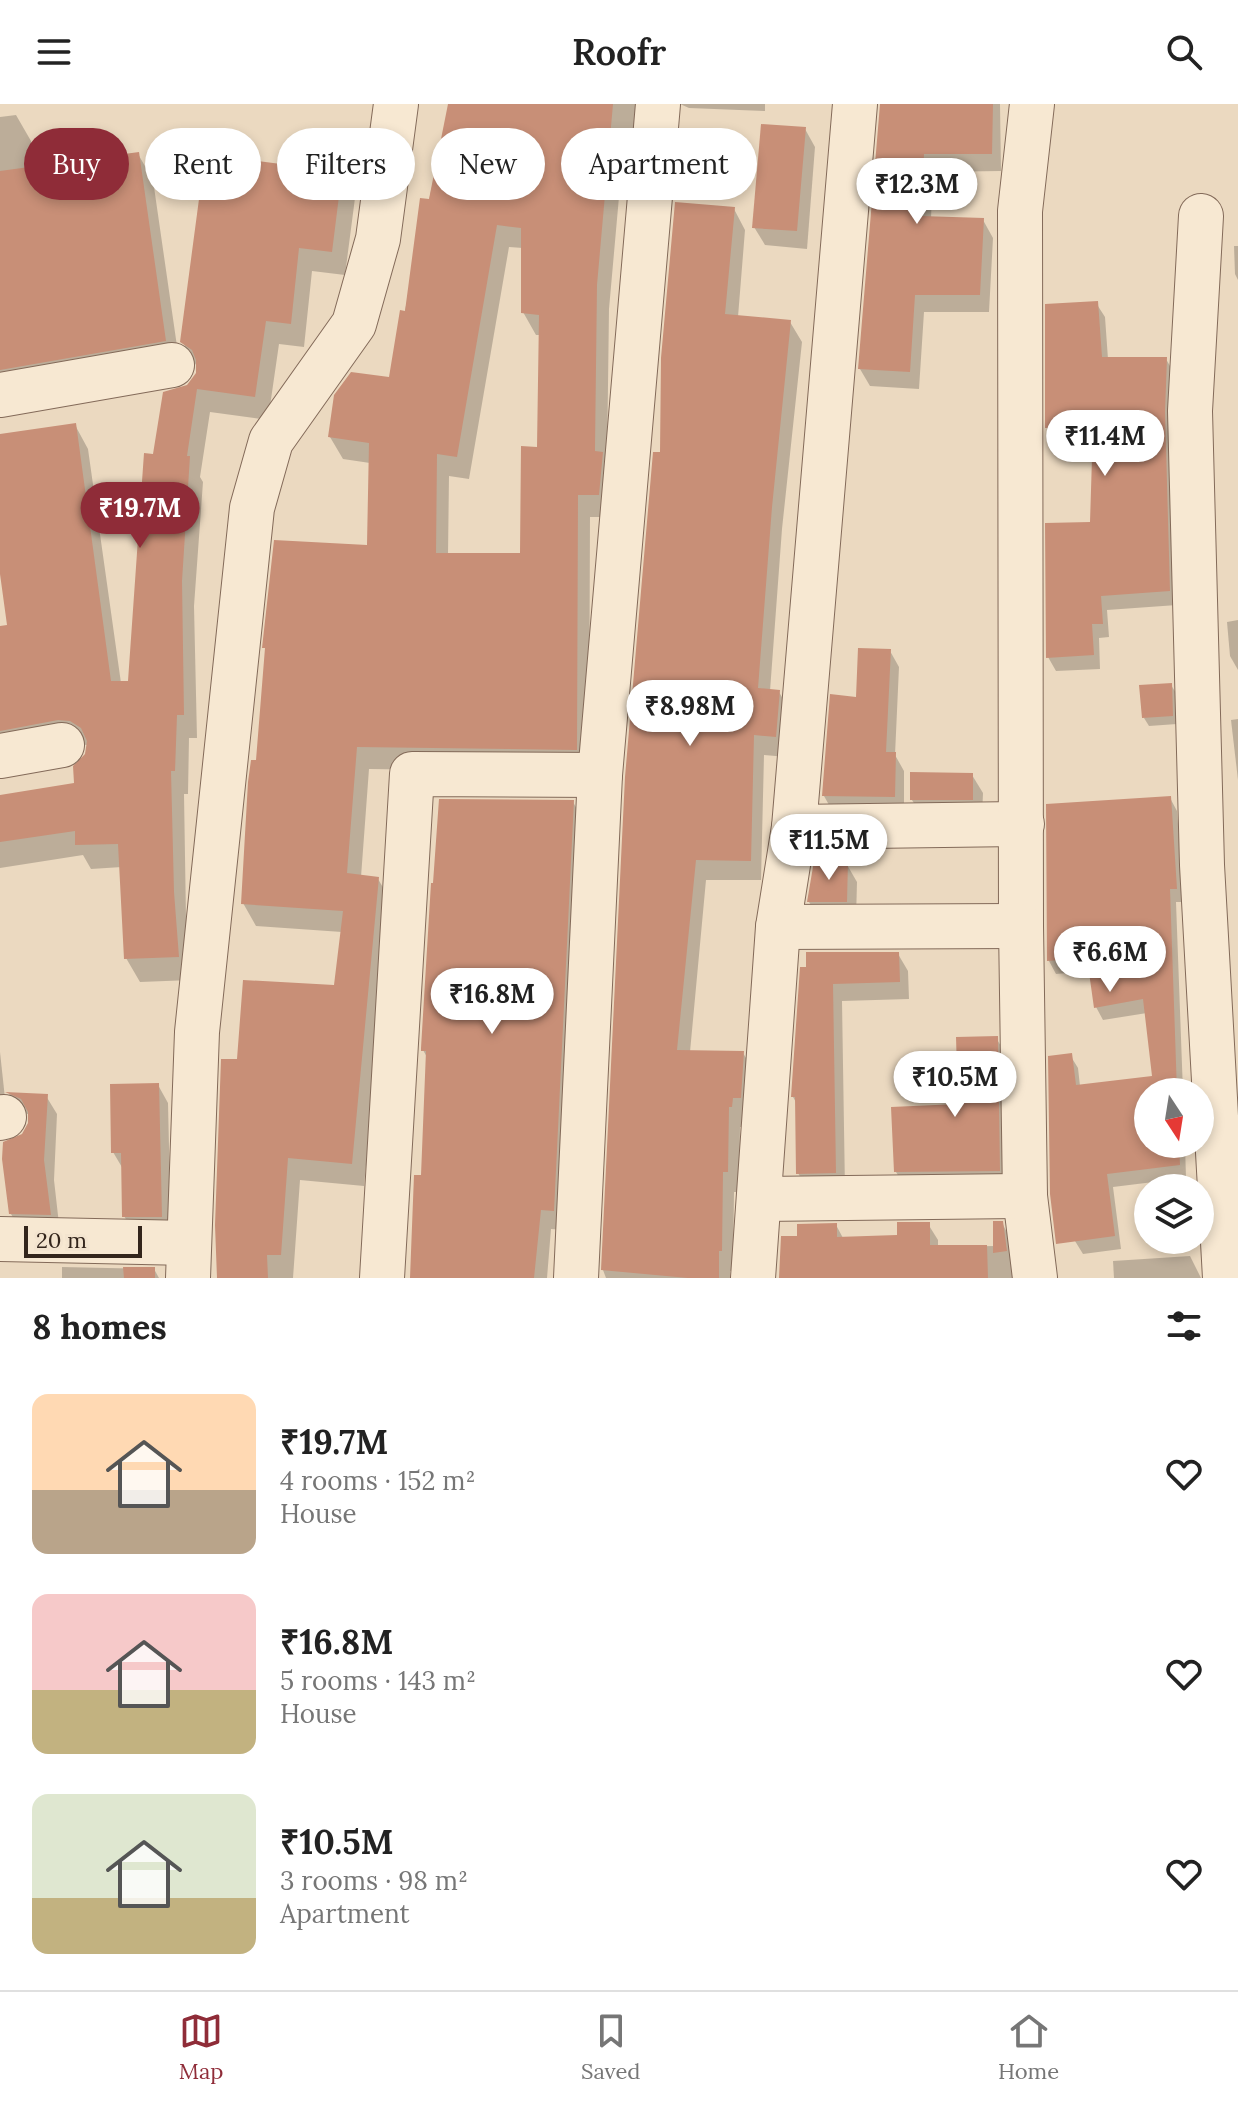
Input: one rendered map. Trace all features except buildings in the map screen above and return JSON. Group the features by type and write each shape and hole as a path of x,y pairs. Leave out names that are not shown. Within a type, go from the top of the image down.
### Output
{"street":[{"path":"0,1239 188,1260 197,1032 252,508 271,441 354,324 378,239 396,104"},
{"path":"576,1278 600,775 658,104"},
{"path":"753,1278 778,927 794,827 855,104"},
{"path":"1032,104 1020,211 1021,926 1025,1196 1035,1278"},
{"path":"1201,216 1190,411 1202,865 1225,1278"},
{"path":"0,395 172,365"},
{"path":"0,756 62,745"},
{"path":"382,1278 412,774 600,775"},
{"path":"794,827 1022,824"},
{"path":"778,927 1021,926"},
{"path":"760,1199 1025,1196"}]}
